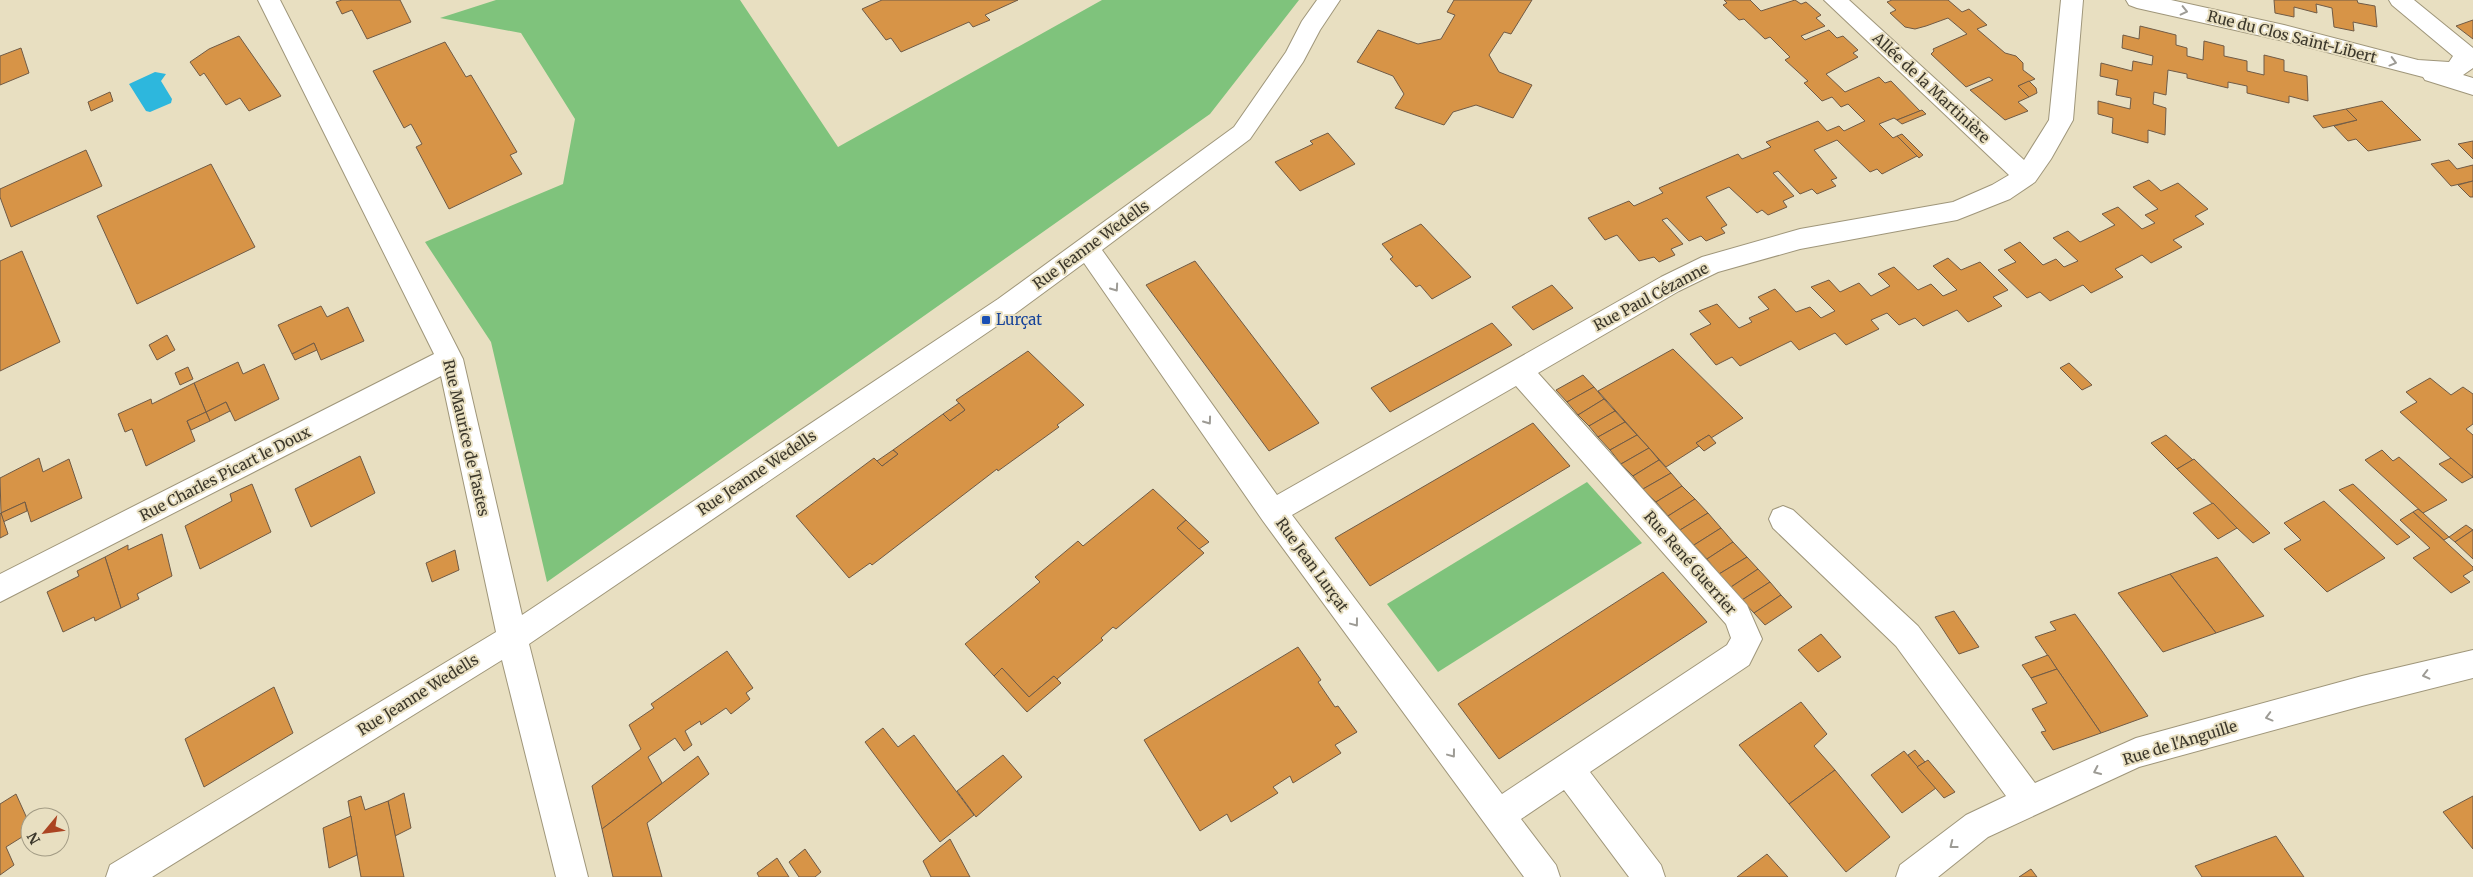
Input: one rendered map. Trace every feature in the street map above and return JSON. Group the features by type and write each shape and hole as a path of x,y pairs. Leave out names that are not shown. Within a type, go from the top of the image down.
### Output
{"street":[{"name":"Rue Maurice de Tastes","path":"269,0 450,359 512,638 572,877"},
{"name":"Rue Jeanne Wedells","path":"122,877 512,638 1007,306 1087,248 1242,133 1295,56 1310,27 1329,0"},
{"name":"Allée de la Martinière","path":"1835,0 2026,176"},
{"name":"Rue Paul Cézanne","path":"1273,512 1670,284 1711,264 1800,239 1957,210 2001,192 2026,176 2043,153 2061,120 2072,0"},
{"name":"Rue du Clos Saint-Libert","path":"2137,0 2284,33 2418,68 2473,87"},
{"path":"2400,0 2469,57"},
{"name":"Rue du Clos Saint-Libert","path":"2418,68 2453,70 2464,63 2469,57"},
{"name":"Rue Jean Lurçat","path":"1087,248 1273,512 1544,877"},
{"name":"Rue Charles Picart le Doux","path":"0,589 450,359"},
{"name":"Rue René Guerrier","path":"1498,816 1738,655 1747,638 1737,615 1519,370"},
{"path":"1783,519 1907,636 2030,802"},
{"name":"Rue de l'Anguille","path":"1912,877 1977,826 2136,753 2362,691 2473,664"},
{"path":"1569,770 1649,877"}],"green space":[{"path":"496,0 740,0 838,147 1102,0 1299,0 1210,114 547,582 491,342 425,242 563,184 575,119 521,33 440,18"},
{"path":"1587,482 1642,543 1438,672 1387,604"}],"water":[{"path":"155,72 166,74 161,81 172,99 171,103 150,112 146,111 129,84"}],"building":[{"path":"342,0 400,0 411,22 367,39 352,10 342,14 336,2"},
{"path":"882,0 1018,0 985,15 990,20 973,27 969,22 901,52 891,38 886,40 862,9"},
{"path":"1454,0 1532,0 1511,34 1504,32 1489,55 1499,72 1532,85 1513,118 1476,105 1453,112 1444,125 1395,108 1404,94 1393,76 1357,62 1378,30 1418,44 1441,39 1455,15 1447,12"},
{"path":"1724,0 1750,0 1761,11 1795,0 1801,4 1806,2 1821,15 1816,18 1825,26 1801,36 1805,40 1829,30 1837,38 1843,36 1858,50 1853,53 1858,57 1826,74 1845,92 1879,77 1885,83 1891,81 1920,111 1897,120 1894,118 1879,124 1893,138 1897,136 1917,156 1882,174 1877,169 1870,172 1837,140 1814,150 1837,178 1831,180 1836,186 1817,194 1812,189 1800,194 1778,171 1773,173 1794,196 1783,201 1787,207 1768,215 1762,210 1757,213 1729,187 1706,197 1727,225 1721,228 1725,233 1706,241 1701,236 1689,241 1667,218 1662,220 1683,244 1671,249 1675,255 1659,262 1654,257 1639,261 1617,235 1605,240 1588,218 1629,201 1634,206 1663,193 1659,188 1738,154 1742,159 1771,147 1766,142 1818,121 1827,131 1839,126 1844,131 1865,121 1848,104 1841,107 1832,97 1822,101 1804,83 1808,81 1785,60 1790,57 1770,37 1765,39 1744,19 1739,20 1723,5 1727,3"},
{"path":"1892,0 1948,0 1962,12 1969,9 1987,25 1977,29 2005,53 2016,56 2023,63 2023,70 2035,79 2018,86 2029,97 2018,102 2028,111 2005,120 1970,90 1993,80 1989,77 1966,87 1931,54 1934,51 1933,49 1967,34 1948,18 1915,29 1905,27 1890,13 1896,10 1887,2"},
{"path":"2274,0 2357,0 2358,3 2375,6 2377,27 2353,22 2354,31 2334,27 2332,8 2316,4 2317,13 2294,7 2294,17 2275,13"},
{"path":"2473,20 2473,39 2456,26"},
{"path":"2140,26 2176,35 2176,45 2187,48 2187,56 2203,60 2204,41 2224,46 2224,56 2247,61 2247,71 2264,75 2264,55 2284,60 2284,71 2307,76 2308,101 2289,96 2289,103 2247,93 2247,86 2228,82 2228,88 2187,78 2187,74 2168,70 2166,95 2154,92 2153,104 2166,108 2165,135 2148,130 2148,143 2112,133 2113,118 2098,114 2098,101 2130,109 2131,98 2116,95 2118,80 2100,76 2101,63 2132,71 2133,61 2152,65 2153,56 2122,48 2123,35 2139,39"},
{"path":"239,36 281,96 249,111 240,98 226,105 204,73 200,76 190,62 209,49"},
{"path":"445,42 466,77 471,75 517,152 510,155 522,174 449,209 416,147 422,144 411,124 404,128 373,71"},
{"path":"21,48 29,73 0,85 0,56"},
{"path":"2029,81 2036,88 2037,93 2029,97 2018,86"},
{"path":"110,92 113,101 91,111 88,102"},
{"path":"2382,101 2421,140 2368,151 2356,139 2348,141 2334,126 2357,120 2346,109"},
{"path":"2346,109 2357,120 2323,128 2313,116"},
{"path":"1922,110 1926,114 1902,124 1897,120"},
{"path":"1328,133 1355,164 1300,191 1275,162 1313,144 1310,141"},
{"path":"1902,134 1923,155 1919,158 1897,136"},
{"path":"2473,141 2473,159 2458,144"},
{"path":"86,150 102,186 11,227 0,197 0,189"},
{"path":"2449,160 2457,169 2473,165 2473,181 2451,186 2431,164"},
{"path":"211,164 255,247 137,304 97,216"},
{"path":"2149,180 2161,191 2178,183 2208,209 2195,216 2204,224 2173,240 2182,247 2151,263 2142,255 2115,269 2123,277 2091,293 2083,285 2050,301 2040,292 2027,298 1998,270 2016,262 2004,250 2020,242 2043,265 2056,259 2064,267 2078,261 2053,238 2068,231 2080,242 2115,225 2102,214 2118,207 2142,229 2155,223 2145,215 2158,209 2133,187"},
{"path":"2473,181 2473,197 2470,197 2458,185"},
{"path":"1421,224 1471,277 1432,299 1420,285 1416,287 1390,259 1393,257 1382,244"},
{"path":"22,251 60,342 0,371 0,261"},
{"path":"1948,258 1961,270 1980,262 2008,290 1993,297 2002,306 1968,322 1957,310 1923,326 1915,318 1899,325 1887,313 1871,320 1879,329 1846,345 1835,333 1799,350 1791,341 1740,366 1732,357 1716,365 1690,334 1711,324 1699,311 1717,304 1739,328 1752,322 1749,318 1769,309 1758,297 1775,289 1796,312 1810,307 1821,318 1835,311 1811,287 1829,280 1840,292 1859,283 1871,296 1890,286 1878,274 1894,267 1918,290 1931,284 1943,296 1957,290 1933,266"},
{"path":"1195,261 1319,423 1269,451 1146,285"},
{"path":"1552,285 1573,308 1533,330 1512,307"},
{"path":"321,306 327,317 348,307 364,341 321,360 314,343 292,354 278,325"},
{"path":"1492,323 1512,345 1390,412 1371,388"},
{"path":"167,335 175,350 157,360 149,345"},
{"path":"314,343 317,350 295,360 292,354"},
{"path":"1673,349 1743,418 1711,438 1709,435 1696,443 1699,446 1666,467 1598,391"},
{"path":"1028,351 1084,405 1057,425 1059,427 998,471 997,469 872,565 870,563 849,578 796,516 874,458 882,466 898,454 893,450 943,414 950,421 965,410 956,400"},
{"path":"238,362 243,374 264,364 279,399 235,421 226,402 206,412 194,383"},
{"path":"2069,363 2092,385 2082,390 2060,368"},
{"path":"188,367 193,379 180,385 175,373"},
{"path":"1583,375 1594,387 1567,402 1556,390"},
{"path":"2430,378 2451,395 2463,387 2473,394 2473,424 2466,429 2473,435 2473,478 2400,412 2417,402 2406,392"},
{"path":"194,383 206,412 187,421 195,441 146,466 132,429 125,432 118,414 151,399 152,404"},
{"path":"1594,387 1604,399 1578,415 1567,402"},
{"path":"1604,399 1615,411 1589,426 1578,415"},
{"path":"226,402 230,411 210,421 206,412"},
{"path":"959,403 965,410 950,421 943,414"},
{"path":"1615,411 1625,422 1598,437 1589,426"},
{"path":"206,412 210,421 191,430 187,421"},
{"path":"1625,422 1637,435 1610,450 1598,437"},
{"path":"1533,423 1570,466 1370,586 1335,538"},
{"path":"1637,435 1649,448 1621,464 1610,450"},
{"path":"1709,435 1716,443 1704,451 1696,443"},
{"path":"2166,435 2193,460 2177,469 2151,443"},
{"path":"1649,448 1659,460 1633,476 1621,464"},
{"path":"893,450 898,454 882,466 877,461"},
{"path":"2382,450 2393,461 2399,457 2447,500 2423,513 2365,460"},
{"path":"360,456 375,493 311,527 295,489"},
{"path":"39,458 43,472 69,459 82,498 31,522 25,502 1,513 0,478"},
{"path":"2451,458 2473,477 2462,483 2439,464"},
{"path":"2194,459 2270,533 2253,543 2177,469"},
{"path":"1659,460 1671,473 1643,489 1633,476"},
{"path":"1671,473 1682,486 1656,502 1643,489"},
{"path":"252,484 271,532 200,569 185,526 232,501 230,494"},
{"path":"2353,484 2410,537 2397,545 2339,490"},
{"path":"1682,486 1695,499 1668,516 1656,502"},
{"path":"1153,489 1186,520 1177,528 1204,553 1116,629 1113,627 1101,638 1103,640 1057,679 1054,676 1029,697 1002,668 994,676 965,644 1040,582 1035,577 1078,541 1083,546"},
{"path":"1695,499 1708,513 1680,530 1668,516"},
{"path":"2324,501 2385,558 2327,592 2284,549 2301,540 2284,523"},
{"path":"25,502 27,511 3,522 1,513"},
{"path":"2213,503 2237,528 2218,539 2193,513"},
{"path":"2418,509 2449,537 2444,540 2413,512"},
{"path":"2413,512 2473,567 2473,570 2463,576 2470,582 2451,593 2413,558 2430,548 2400,520"},
{"path":"1708,513 1721,528 1694,545 1680,530"},
{"path":"0,514 8,534 0,538"},
{"path":"1186,520 1209,542 1199,549 1177,528"},
{"path":"2466,525 2473,530 2455,542 2449,537"},
{"path":"1721,528 1733,542 1707,559 1694,545"},
{"path":"2473,530 2473,559 2455,542"},
{"path":"162,534 172,576 137,594 139,599 121,608 105,557 128,545 128,550"},
{"path":"1733,542 1747,557 1719,574 1707,559"},
{"path":"455,550 459,570 432,582 426,563"},
{"path":"105,557 121,608 95,621 94,617 63,632 47,592 79,576 77,571"},
{"path":"1747,557 1758,569 1731,587 1719,574"},
{"path":"2217,557 2264,616 2216,633 2170,574"},
{"path":"1758,569 1770,582 1742,600 1731,587"},
{"path":"1663,572 1707,622 1499,759 1458,704"},
{"path":"2170,574 2216,633 2163,652 2118,593"},
{"path":"1770,582 1781,595 1754,613 1742,600"},
{"path":"1781,595 1792,607 1765,625 1754,613"},
{"path":"1954,611 1979,647 1959,654 1935,617"},
{"path":"2075,614 2148,716 2101,733 2035,637 2056,630 2050,622"},
{"path":"1821,634 1841,657 1818,672 1798,650"},
{"path":"1298,647 1321,680 1318,682 1335,707 1338,706 1357,732 1335,745 1341,753 1293,783 1290,776 1273,787 1278,793 1231,822 1227,814 1200,831 1144,740"},
{"path":"727,651 753,688 746,693 750,699 731,714 726,708 701,725 700,721 685,731 692,745 684,751 675,738 648,757 662,783 602,829 592,786 641,749 629,725 654,708 651,704"},
{"path":"2048,655 2057,669 2031,678 2022,665"},
{"path":"1002,668 1029,697 1054,676 1061,683 1027,712 994,676"},
{"path":"2057,669 2101,733 2053,750 2041,732 2046,731 2032,709 2047,703 2031,678"},
{"path":"274,687 293,733 204,787 185,739"},
{"path":"1801,702 1827,734 1814,746 1835,770 1789,804 1739,745"},
{"path":"883,728 898,747 914,735 974,815 940,842 865,742"},
{"path":"1915,750 1925,762 1917,767 1908,755"},
{"path":"1904,751 1936,788 1902,813 1871,775"},
{"path":"1003,755 1022,777 976,817 957,791"},
{"path":"698,756 709,774 647,823 662,877 613,877 602,829"},
{"path":"1928,760 1955,792 1944,798 1917,767"},
{"path":"1835,770 1890,837 1846,872 1789,804"},
{"path":"404,793 411,828 395,836 388,801"},
{"path":"16,794 22,807 20,807 20,838 6,847 14,865 0,875 0,804"},
{"path":"361,796 365,810 388,801 404,877 361,877 348,801"},
{"path":"2473,796 2473,849 2443,812"},
{"path":"351,816 357,855 329,868 323,828"},
{"path":"2276,836 2304,877 2202,877 2195,866"},
{"path":"950,839 970,877 931,877 923,861"},
{"path":"805,849 821,872 815,877 799,877 789,862"},
{"path":"1767,854 1788,877 1737,877"},
{"path":"777,858 789,877 759,877 757,873"},
{"path":"2031,869 2037,877 2019,877"}],"place":[{"name":"Lurçat","path":"986,320"}]}
